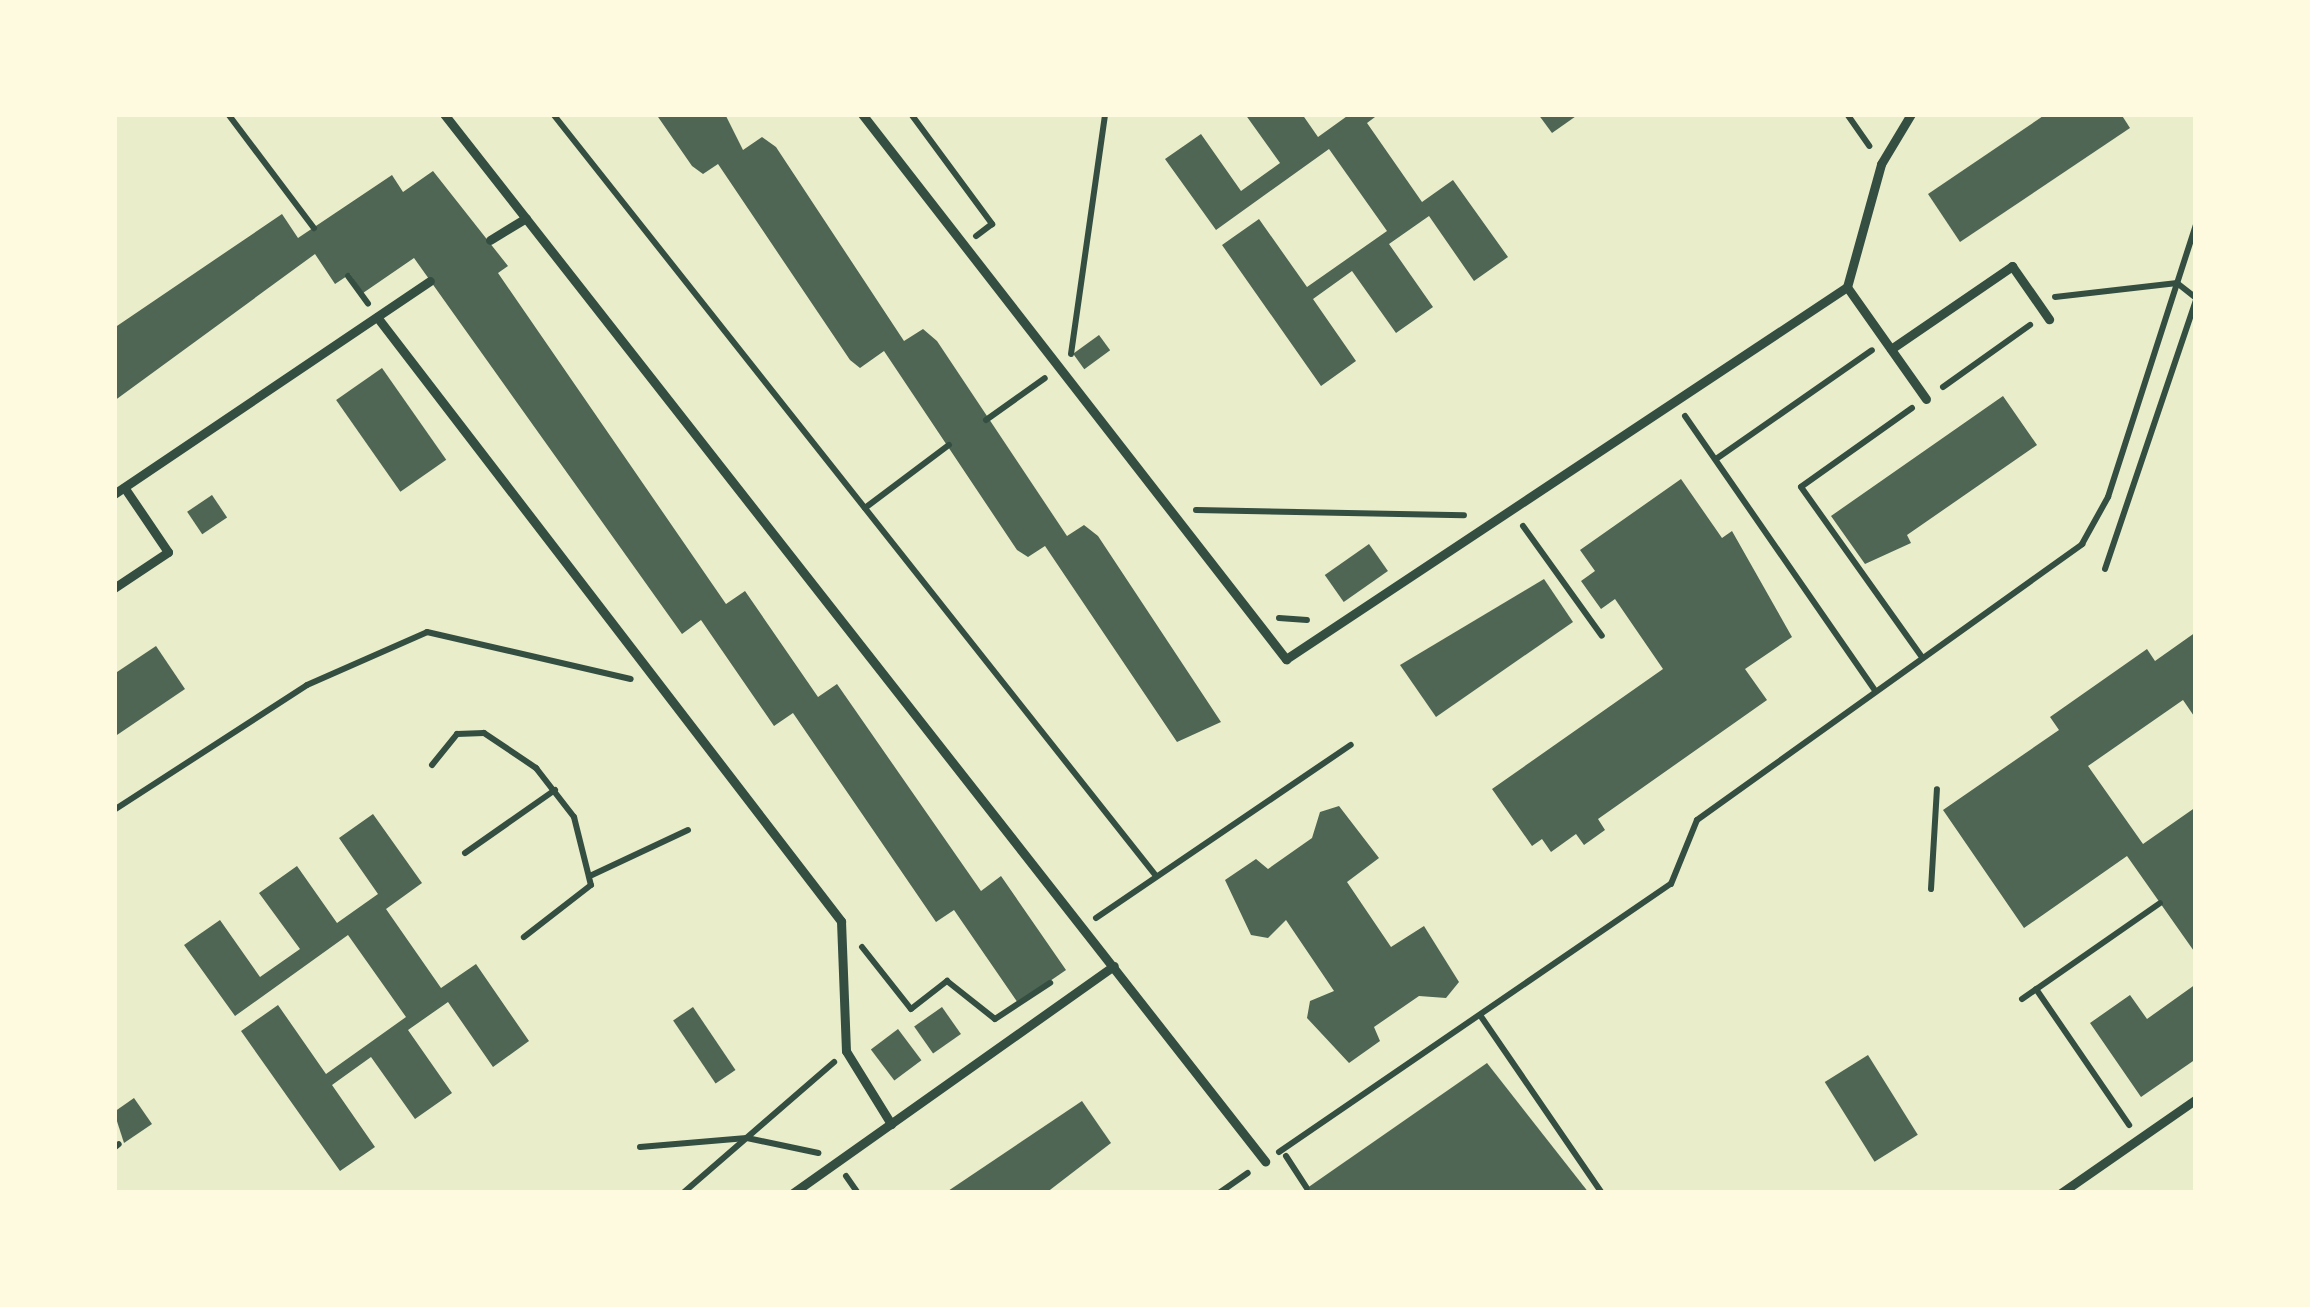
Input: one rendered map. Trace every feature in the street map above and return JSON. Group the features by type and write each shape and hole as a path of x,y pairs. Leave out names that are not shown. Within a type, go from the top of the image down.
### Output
{"lane":[{"path":"444,114 1265,1161"},
{"path":"862,114 1286,659 1847,287 1881,164 1910,114"},
{"path":"490,240 526,218"},
{"path":"1888,345 2012,266 2047,317"},
{"path":"114,588 168,552 119,491 430,281"},
{"path":"1847,287 1926,399"},
{"path":"376,317 841,920 846,1052 891,1124"},
{"path":"793,1193 1114,966"},
{"path":"2061,1193 2196,1099"}],"path":[{"path":"228,114 314,227"},
{"path":"553,114 1156,876"},
{"path":"986,420 1070,361 1105,114"},
{"path":"1847,114 1881,164"},
{"path":"1219,1193 1671,884 1696,820 2096,526 2196,225"},
{"path":"348,276 376,317"},
{"path":"2035,300 2177,283 2196,299 2105,569"},
{"path":"1922,657 1801,487 2047,317"},
{"path":"1715,460 1888,345"},
{"path":"1674,401 1874,689"},
{"path":"865,508 949,445"},
{"path":"1186,510 1503,515 1530,530 1602,636"},
{"path":"114,810 307,685 427,632 662,689"},
{"path":"432,765 457,734 484,733 555,790 592,875 589,891 524,937"},
{"path":"1083,926 1351,745"},
{"path":"1931,890 1937,789"},
{"path":"465,853 555,790"},
{"path":"592,875 688,830"},
{"path":"2022,999 2160,902"},
{"path":"841,920 911,1009 946,982 994,1019 1066,973"},
{"path":"2036,989 2129,1125"},
{"path":"1480,1015 1599,1190 1588,1192"},
{"path":"683,1193 846,1052"},
{"path":"640,1148 747,1138 806,1144 858,1193"},
{"path":"1282,1150 1307,1188"}],"building":[{"path":"656,114 726,116 743,150 762,137 776,147 904,341 923,329 937,341 1067,536 1084,525 1098,536 1221,722 1177,742 1045,546 1028,557 1017,550 884,351 860,368 850,360 718,164 703,174 692,166"},
{"path":"1245,114 1302,114 1318,137 1350,114 1379,114 1367,123 1422,202 1453,180 1508,257 1474,281 1429,216 1389,244 1433,307 1396,333 1352,271 1313,299 1356,361 1321,386 1222,245 1259,219 1307,287 1387,231 1329,149 1216,230 1165,159 1201,134 1241,191 1280,163"},
{"path":"1538,114 1579,114 1552,133"},
{"path":"2046,114 2121,114 2130,128 1960,242 1928,194"},
{"path":"433,171 508,266 498,273 726,604 745,591 818,697 837,684 981,891 1001,876 1066,970 1018,1003 954,910 936,922 793,713 774,726 701,620 682,634 414,258 363,293 350,274 335,284 315,254 114,401 114,328 282,214 298,238 392,175 403,192"},
{"path":"1099,335 1110,350 1084,369 1073,354"},
{"path":"382,368 446,460 400,492 336,400"},
{"path":"2003,396 2037,445 1907,535 1911,543 1865,564 1831,516"},
{"path":"1681,479 1722,538 1732,531 1792,637 1745,669 1767,700 1598,819 1605,830 1584,845 1576,834 1551,852 1542,839 1532,846 1492,789 1663,669 1615,599 1601,609 1581,581 1595,571 1580,550"},
{"path":"212,495 227,517 202,534 187,512"},
{"path":"1369,544 1388,571 1344,602 1325,575"},
{"path":"1544,579 1573,622 1436,717 1400,665"},
{"path":"2196,632 2196,719 2183,700 2088,766 2143,844 2196,807 2196,954 2127,856 2024,928 1943,810 2059,730 2050,717 2147,649 2155,661"},
{"path":"156,646 185,689 114,737 114,674"},
{"path":"1339,806 1379,858 1347,882 1391,947 1424,926 1459,982 1446,998 1419,996 1374,1027 1380,1041 1349,1063 1307,1018 1310,1001 1334,991 1286,920 1268,938 1251,935 1225,880 1256,859 1268,869 1312,838 1320,812"},
{"path":"373,814 422,883 386,909 441,988 476,964 529,1041 493,1067 448,1002 408,1030 452,1093 415,1119 371,1057 332,1085 375,1147 340,1171 241,1031 278,1005 326,1074 406,1017 348,935 235,1016 184,945 220,920 260,977 300,949 259,893 297,866 337,923 378,894 339,838"},
{"path":"2196,984 2196,1059 2141,1097 2090,1023 2130,995 2147,1019"},
{"path":"693,1007 735,1070 716,1083 673,1020"},
{"path":"942,1007 961,1034 933,1054 914,1027"},
{"path":"898,1029 921,1060 894,1081 871,1049"},
{"path":"1868,1055 1918,1135 1875,1162 1825,1082"},
{"path":"1487,1063 1589,1193 1300,1193"},
{"path":"134,1098 152,1124 124,1143 114,1112"},
{"path":"1082,1101 1111,1143 1046,1193 945,1193"}]}
